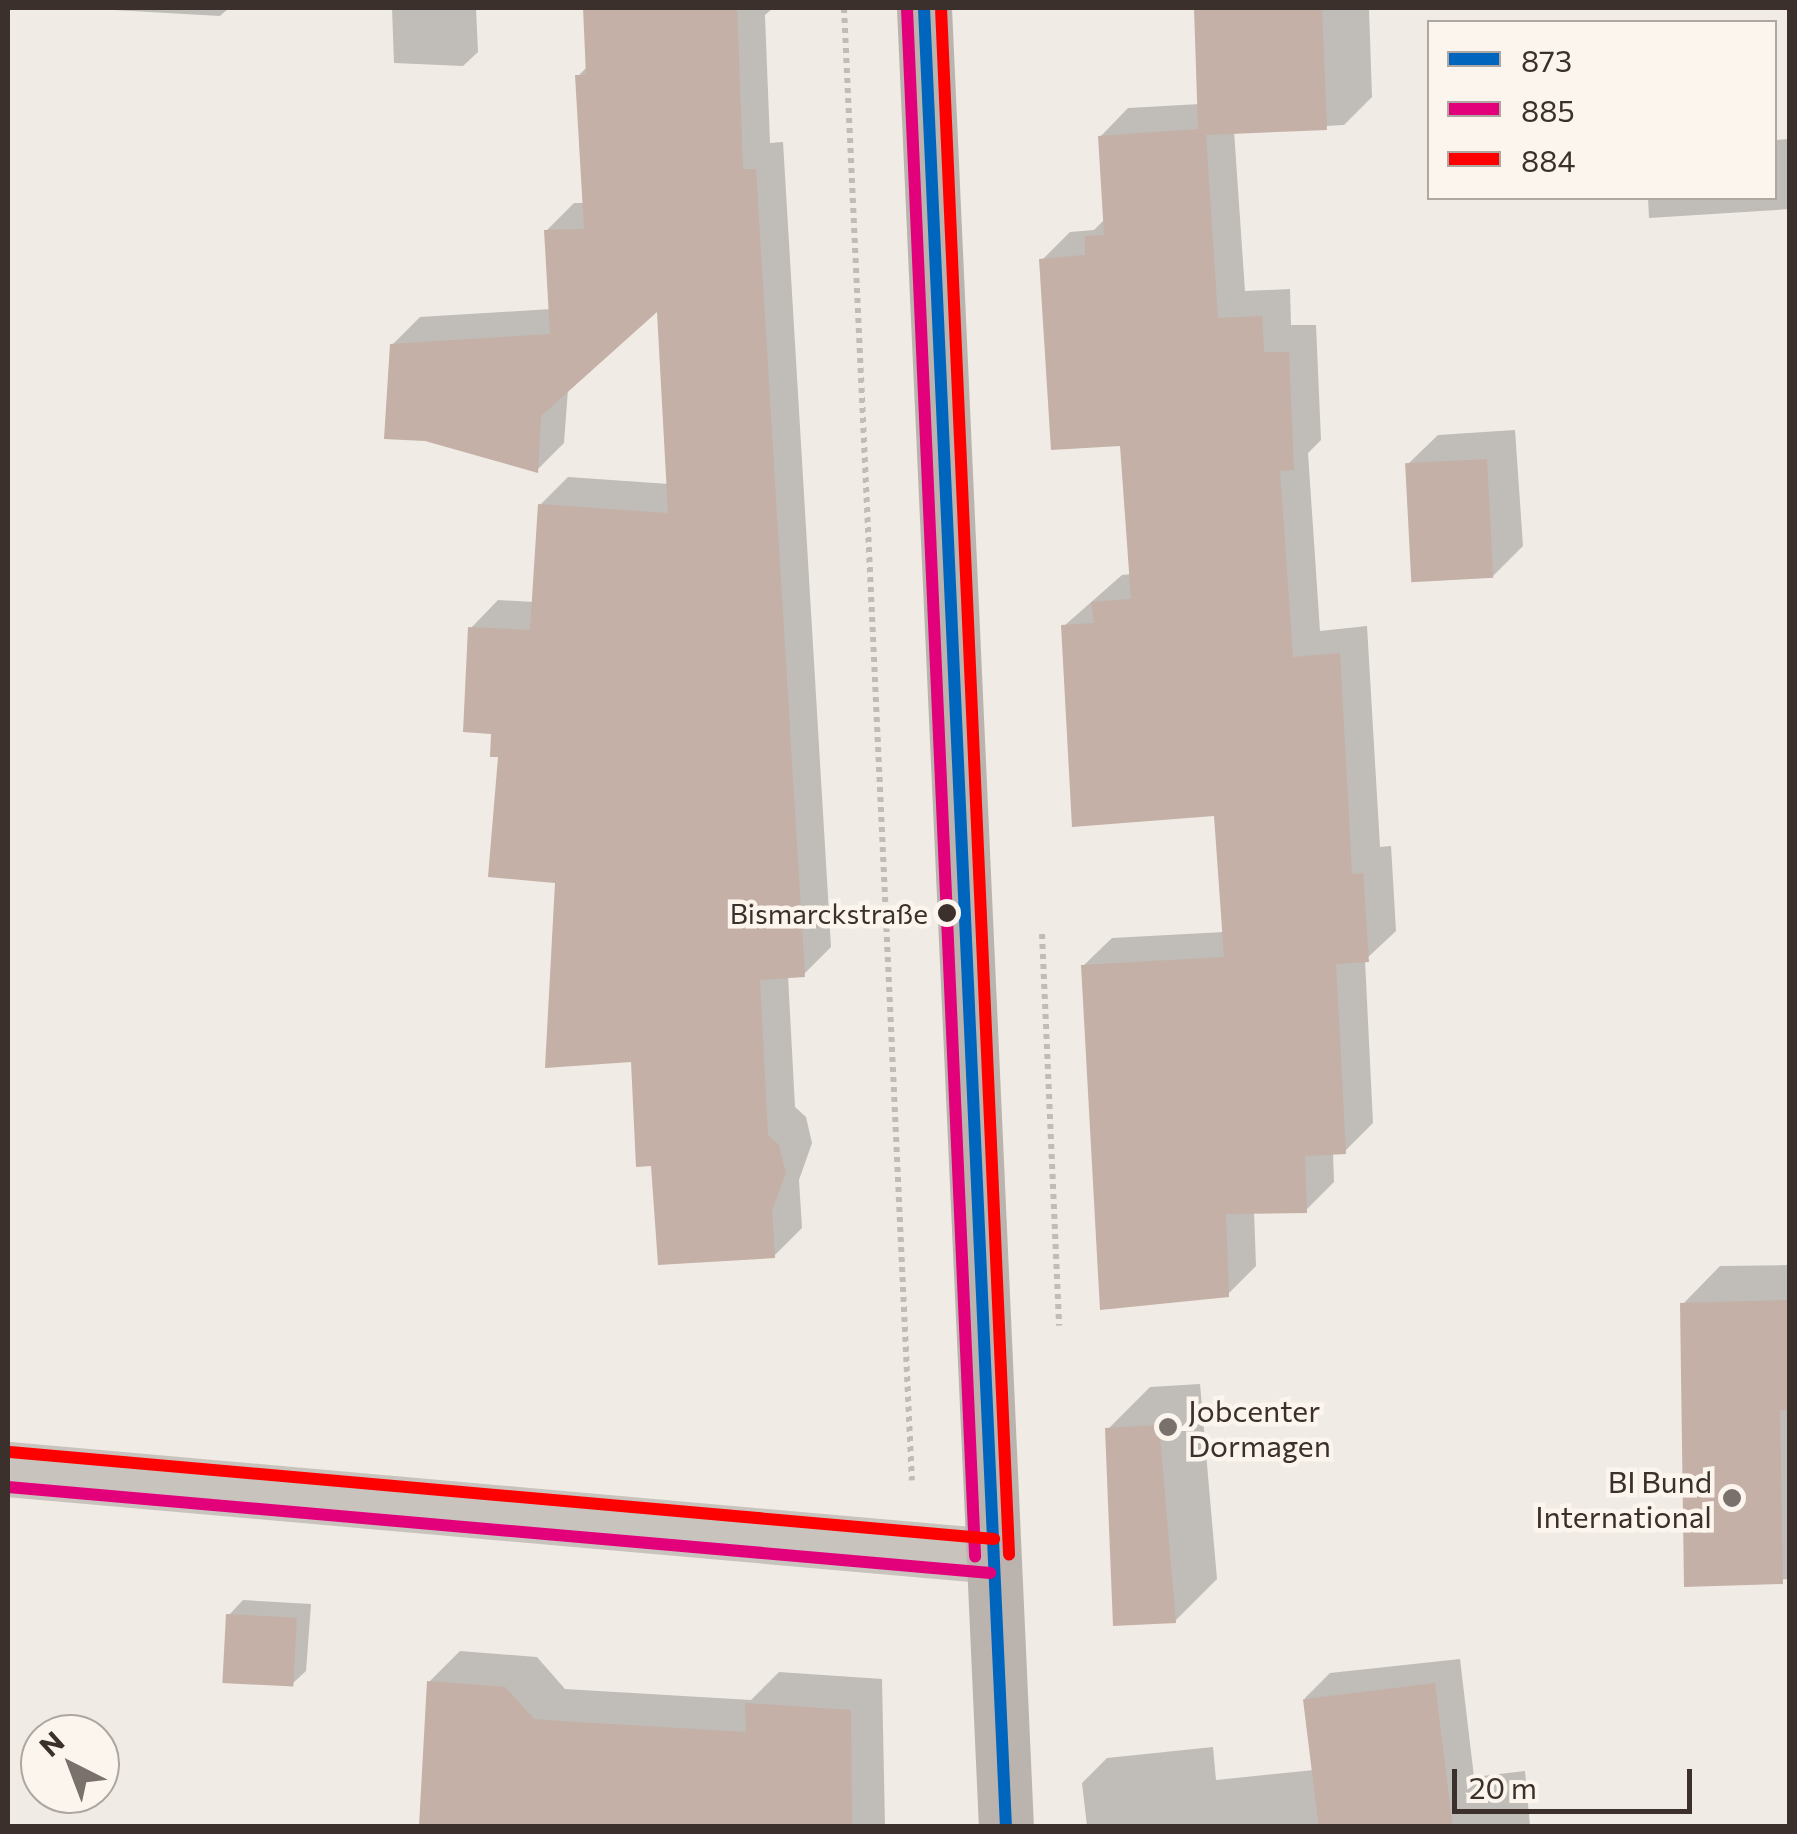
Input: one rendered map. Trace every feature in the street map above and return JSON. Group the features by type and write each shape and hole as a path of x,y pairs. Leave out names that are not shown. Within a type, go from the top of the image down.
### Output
{"street":[{"path":"924,8 1006,1826"},
{"path":"8,1469 992,1556"}],"path":[{"path":"844,8 916,1549"}],"building":[{"path":"583,8 737,8 743,169 756,169 805,977 760,980 768,1135 779,1145 786,1173 772,1210 775,1258 658,1265 651,1166 636,1167 631,1062 545,1068 555,883 488,877 498,757 490,757 491,734 463,732 468,627 530,630 538,504 668,513 657,312 541,416 538,473 425,441 384,439 390,344 550,334 544,230 584,229 575,75 586,75"},
{"path":"1194,8 1322,8 1327,130 1206,135 1218,318 1262,316 1264,352 1289,352 1294,470 1280,471 1293,657 1340,653 1352,874 1363,873 1369,962 1336,964 1346,1154 1305,1156 1307,1213 1226,1214 1229,1297 1100,1310 1081,965 1224,957 1214,816 1072,827 1061,625 1094,623 1091,602 1131,599 1120,446 1051,450 1039,259 1085,255 1085,236 1104,235 1098,136 1198,129"},
{"path":"1487,459 1493,578 1411,582 1405,463"},
{"name":"BI Bund International","path":"1790,1300 1790,1410 1780,1410 1783,1584 1684,1587 1680,1303"},
{"path":"1159,1425 1176,1623 1113,1626 1105,1428"},
{"path":"226,1614 297,1618 293,1687 222,1683"},
{"path":"427,1681 505,1687 534,1719 560,1721 746,1732 745,1703 851,1710 852,1826 419,1826"},
{"path":"1435,1683 1453,1826 1319,1826 1303,1699"}],"transit line":[{"name":"873","path":"924,8 1006,1826"},
{"name":"884","path":"941,8 1009,1555"},
{"name":"885","path":"907,9 975,1557"},
{"name":"884","path":"10,1452 994,1539"},
{"name":"885","path":"8,1487 990,1573"}],"place":[{"name":"Bismarckstraße","path":"947,913"},
{"name":"Jobcenter Dormagen","path":"1168,1427"},
{"name":"BI Bund International","path":"1732,1498"}]}
